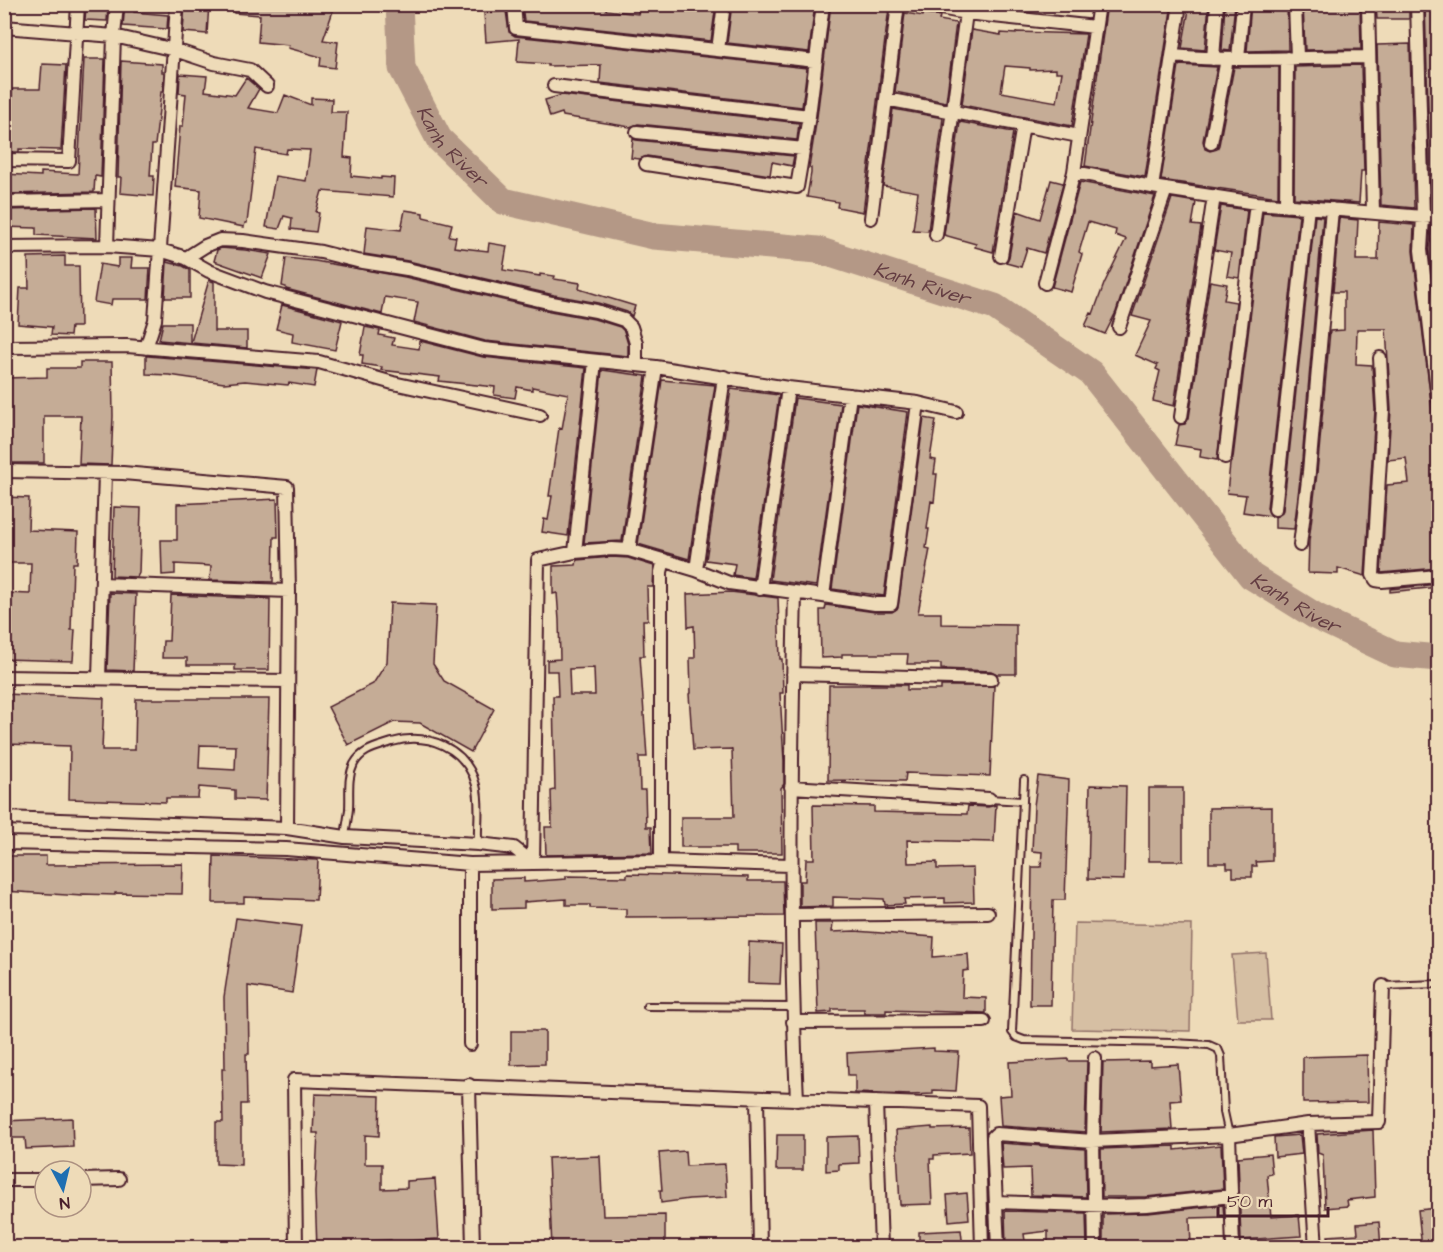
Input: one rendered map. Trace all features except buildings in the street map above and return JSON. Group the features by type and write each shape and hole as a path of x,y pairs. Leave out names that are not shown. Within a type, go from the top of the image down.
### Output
{"street":[{"path":"4,159 69,161 78,4"},
{"path":"107,246 117,4"},
{"path":"146,348 155,320 177,4"},
{"path":"514,4 516,27 816,61"},
{"path":"718,50 724,4"},
{"path":"646,164 797,188 809,116 823,4"},
{"path":"871,218 898,4"},
{"path":"919,4 966,13 1095,27"},
{"path":"1045,283 1074,172 1099,4"},
{"path":"1152,187 1180,4"},
{"path":"1213,59 1218,4"},
{"path":"1211,143 1233,59 1243,4"},
{"path":"1286,206 1295,4"},
{"path":"1368,4 1373,212"},
{"path":"1417,4 1423,217 1421,250 1438,398"},
{"path":"936,235 966,13"},
{"path":"4,27 114,36 175,50 214,63 250,70 267,86"},
{"path":"1173,56 1213,59 1369,57"},
{"path":"554,86 809,116"},
{"path":"886,99 1079,136"},
{"path":"1001,256 1023,125"},
{"path":"637,132 804,149"},
{"path":"1074,172 1256,203 1423,217 1438,216"},
{"path":"1119,327 1166,189"},
{"path":"1181,417 1214,196"},
{"path":"4,202 108,200"},
{"path":"1225,457 1256,203"},
{"path":"1275,509 1308,207"},
{"path":"1300,545 1309,472 1332,209"},
{"path":"186,258 220,240 243,241 321,252 596,311 624,320 631,327 636,343 636,365"},
{"path":"4,247 107,246 160,250 186,258 209,271 265,292 484,349 656,367 788,388 918,403 956,412"},
{"path":"4,347 110,346 319,362 393,383 540,415"},
{"path":"1380,358 1383,410 1373,575 1376,580 1382,581 1438,576"},
{"path":"575,552 595,362"},
{"path":"628,550 656,367"},
{"path":"696,570 724,377"},
{"path":"760,589 788,388"},
{"path":"823,596 850,395"},
{"path":"533,863 538,560 575,552 628,550 696,570 729,583 875,604 891,604 918,403"},
{"path":"4,471 105,473 287,487 289,591 287,828"},
{"path":"99,678 105,473"},
{"path":"661,861 661,572 664,560"},
{"path":"102,584 289,591"},
{"path":"795,593 791,787 793,1022 797,1100"},
{"path":"793,674 992,680"},
{"path":"4,677 288,681"},
{"path":"791,787 989,799"},
{"path":"4,818 287,828 345,837 478,844 514,849 533,863"},
{"path":"4,843 286,849 470,864 661,861 792,865"},
{"path":"470,864 470,1044"},
{"path":"792,915 988,913"},
{"path":"998,1248 993,1137 996,1134 1093,1141 1229,1135 1308,1125 1379,1122 1383,986"},
{"path":"793,1022 984,1021"},
{"path":"1095,1058 1093,1141 1095,1248"},
{"path":"296,1248 294,1080 978,1106 982,1248"},
{"path":"469,1085 473,1248"},
{"path":"757,1098 760,1248"},
{"path":"876,1102 881,1248"},
{"path":"1308,1125 1316,1248"},
{"path":"1229,1135 1233,1248"},
{"path":"93,1180 119,1179"},
{"path":"4,1180 33,1180"},
{"path":"996,1202 1148,1205 1230,1196"}],"lane":[{"path":"345,837 350,777 353,766 360,755 371,748 420,738 439,742 454,750 468,766 476,784 478,844"},
{"path":"1024,780 1012,1032 1016,1037 1024,1040 1174,1043 1218,1048 1221,1056 1224,1112 1229,1135"},
{"path":"989,799 1023,801"},
{"path":"1383,986 1438,984"},
{"path":"648,1006 793,1007"}],"shaded area":[{"path":"1075,923 1192,925 1190,1031 1072,1029"},
{"path":"1266,953 1271,1020 1238,1020 1232,955"}],"waterway":[{"name":"Kanh River","path":"399,4 402,68 439,139 503,201 654,236 818,250 995,307 1091,373 1251,576 1317,617 1395,654 1438,658"}]}
